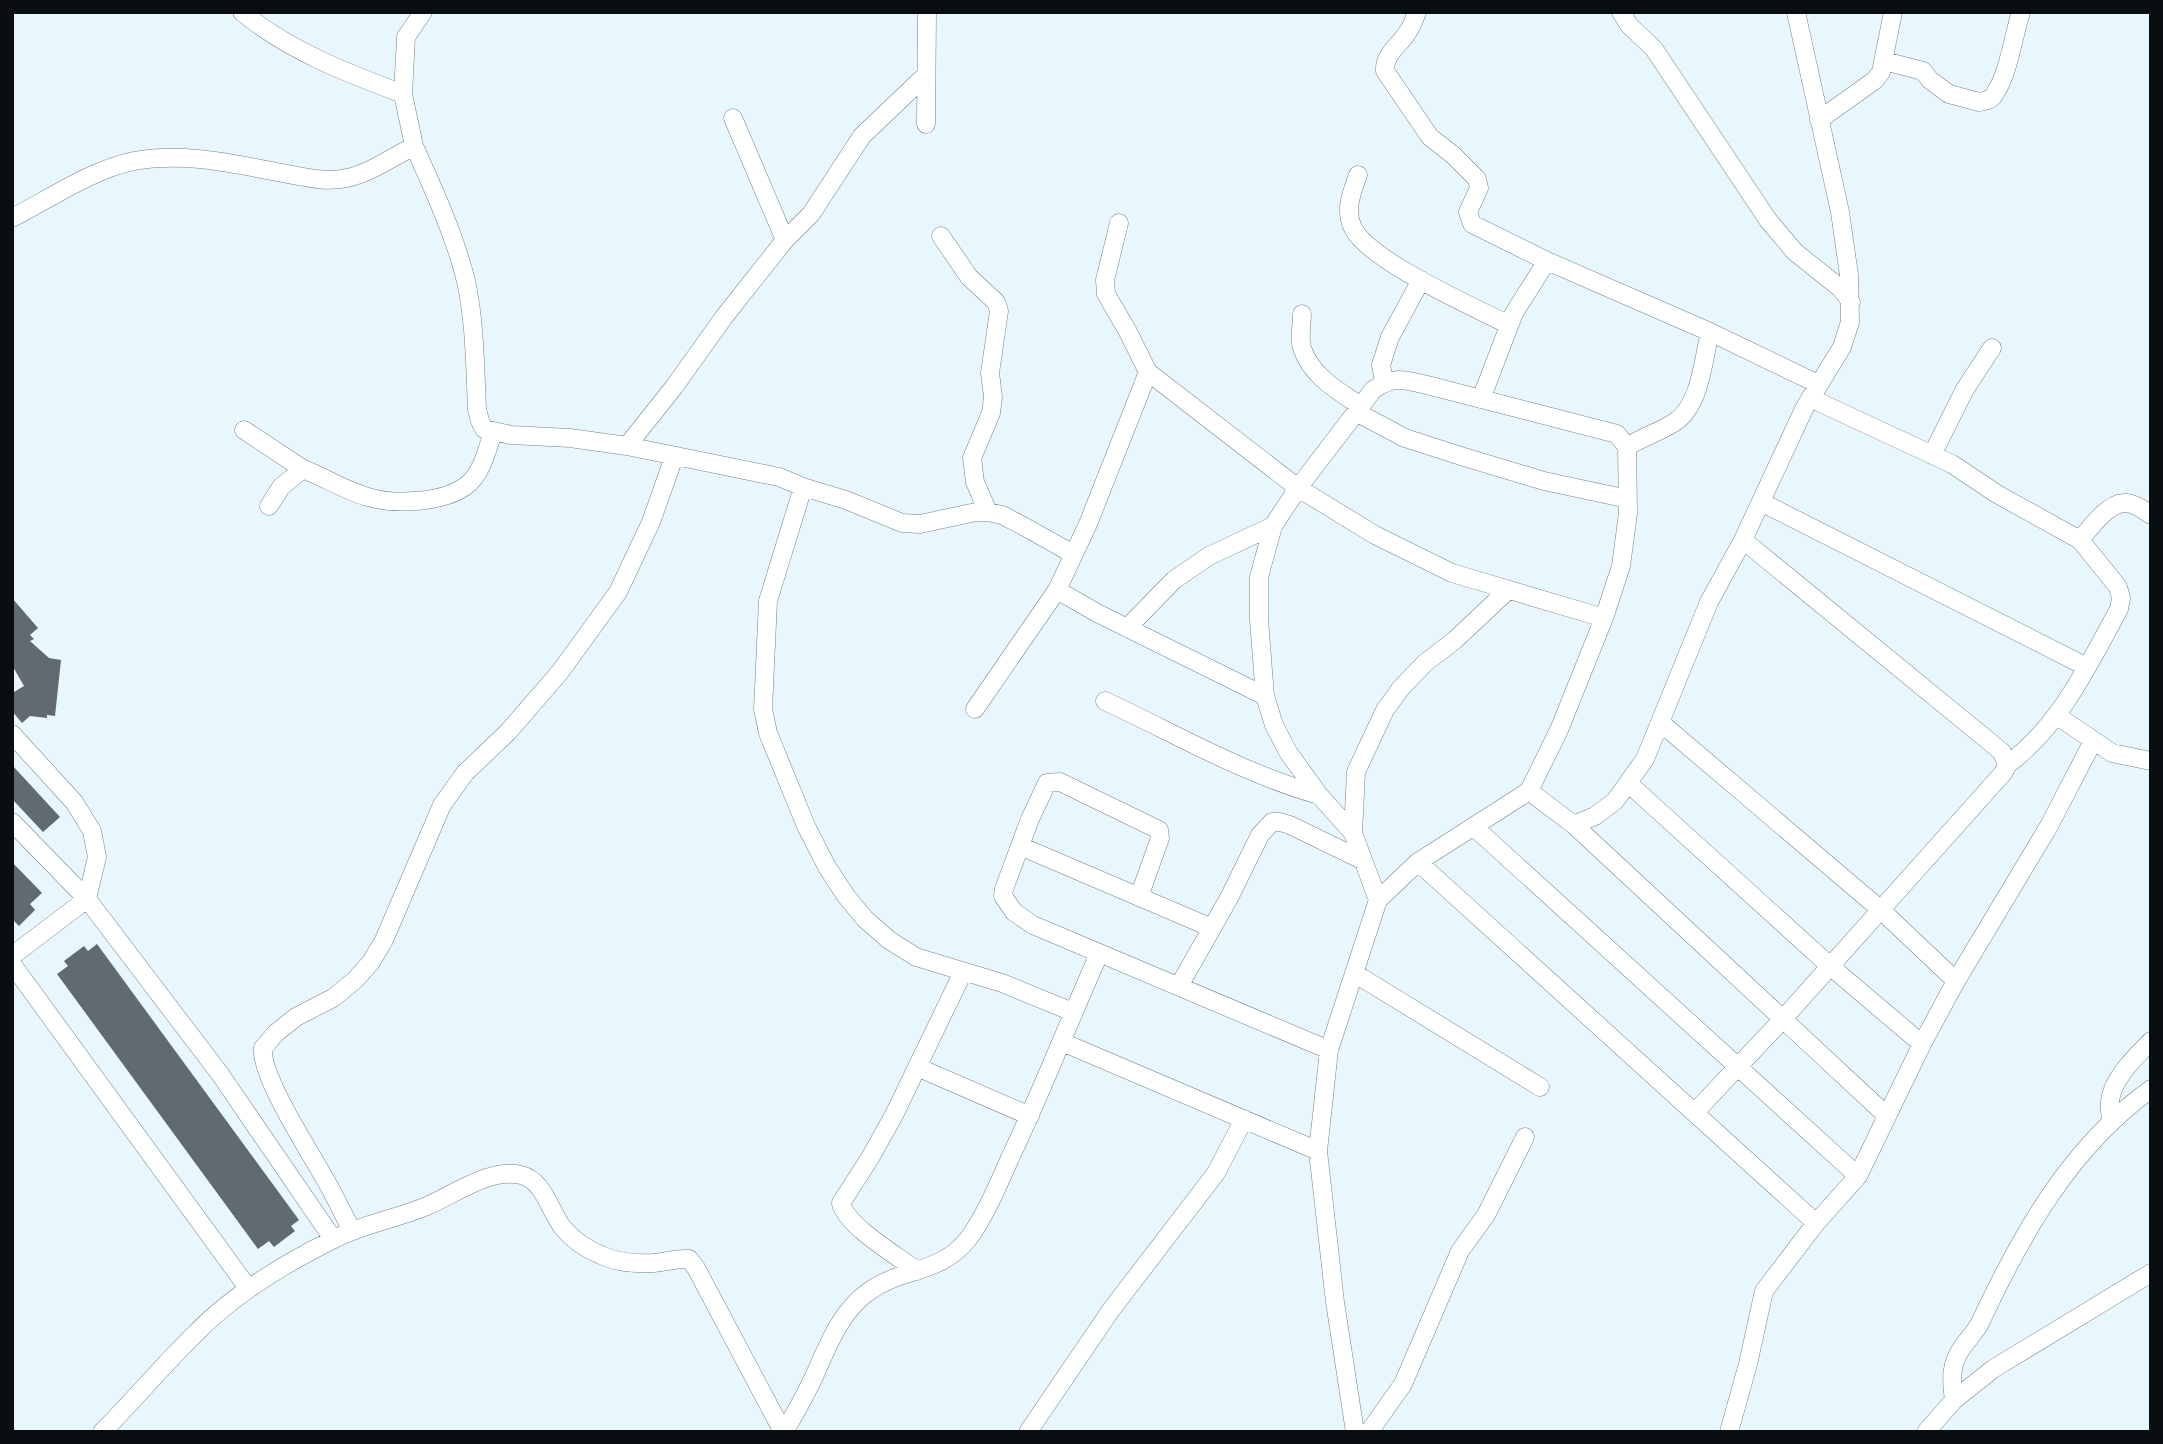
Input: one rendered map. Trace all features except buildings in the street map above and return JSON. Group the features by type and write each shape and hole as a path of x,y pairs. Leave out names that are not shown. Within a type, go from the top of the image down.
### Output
{"street":[{"path":"242,12 254,22 327,65 403,94"},
{"path":"423,12 405,37 403,94 414,146 466,280 473,330 477,409 484,429 627,446 779,477 908,524 988,512 1013,521 1073,554"},
{"path":"926,124 927,12"},
{"path":"1417,12 1408,32 1388,55 1384,63 1385,71 1430,137 1477,178 1479,188 1468,212 1472,224 1547,261 1710,332 1952,464 1997,494 2080,540 2106,570 2118,587 2121,598 2119,609 2070,698 2056,715 2023,753 2007,765 2004,772 1881,910 1695,1112"},
{"path":"1621,12 1629,25 1654,49 1768,220 1795,252 1840,288 1851,302"},
{"path":"1574,825 1595,816 1615,801 1645,759 1709,601 1744,540 1814,391 1842,347 1850,322 1851,302 1840,212 1796,12"},
{"path":"1819,120 1875,80 1881,72 1893,12"},
{"path":"1884,61 1923,71 1930,80 1949,94 1979,102 1989,99 1995,94 2007,62 2021,12"},
{"path":"627,446 785,240 811,214 862,136 926,75"},
{"path":"733,118 785,240"},
{"path":"12,218 102,172 132,161 209,159 321,180 346,178 414,146"},
{"path":"1358,175 1348,205 1353,228 1358,236 1395,265 1509,325"},
{"path":"1119,223 1105,281 1106,295 1148,372 1298,488 1375,535 1452,573 1604,618"},
{"path":"941,236 969,277 996,302 999,311 990,373 993,397 991,413 972,458 975,482 988,512"},
{"path":"1481,399 1514,313 1547,261"},
{"path":"1384,382 1381,365 1390,337 1422,280"},
{"path":"1302,314 1302,347 1316,372 1358,409 1405,438 1544,481 1628,499"},
{"path":"1627,447 1677,420 1692,401 1710,332"},
{"path":"1932,455 1965,389 1992,348"},
{"path":"975,709 1057,590 1088,524 1148,372"},
{"path":"1353,833 1319,795 1287,752 1274,725 1265,696 1261,668 1259,577 1273,526 1298,488 1373,390 1384,382 1399,379 1616,434 1627,447 1628,513 1621,566 1604,618 1559,730 1529,791 1418,862 1378,900 1329,1050 1318,1151 1333,1289 1355,1432"},
{"path":"244,430 303,469 367,497 395,502 420,501 455,492 469,484 485,458 492,432"},
{"path":"352,1231 325,1179 293,1127 262,1055 263,1048 296,1017 333,998 371,962 442,805 465,773 508,732 560,673 618,592 651,522 674,457"},
{"path":"270,506 282,487 303,469"},
{"path":"803,487 768,601 763,709 768,733 806,825 827,867 865,919 889,940 916,957 1002,983 1073,1013"},
{"path":"1761,502 2087,667"},
{"path":"2080,540 2112,508 2125,502 2151,515"},
{"path":"1127,628 1174,580 1209,556 1273,526"},
{"path":"1744,540 2002,752 2007,765"},
{"path":"1057,590 1265,696"},
{"path":"1378,900 1353,833 1356,772 1385,710 1401,688 1425,663 1455,640 1508,590"},
{"path":"1105,701 1242,768 1282,785 1319,795"},
{"path":"2056,715 2112,753 2151,761"},
{"path":"1661,723 1881,910 1956,981"},
{"path":"12,734 74,802 92,831 97,857 87,899 12,956"},
{"path":"1729,1432 1764,1292 1816,1223 1858,1177 1922,1044 1956,981 2049,825 2093,741"},
{"path":"1139,897 1160,838 1159,830 1060,782 1051,782 1045,786 1004,889 1003,896 1008,905 1026,921 1099,954 1329,1050"},
{"path":"1628,783 1830,966 1922,1044"},
{"path":"1529,791 1574,825 1886,1115"},
{"path":"12,822 87,899 220,1074 333,1239"},
{"path":"1179,986 1212,929 1260,835 1272,822 1290,825 1362,860"},
{"path":"1474,827 1858,1177"},
{"path":"1020,846 1212,929"},
{"path":"1418,862 1816,1223"},
{"path":"102,1432 198,1330 248,1288 333,1239 424,1207 502,1174 526,1176 545,1196 562,1227 587,1249 604,1257 652,1263 689,1259 783,1432 798,1409 834,1335 852,1306 866,1292 886,1281 935,1266 952,1255 969,1237 999,1183 1030,1116 1099,954"},
{"path":"12,964 248,1288"},
{"path":"917,1271 853,1222 844,1212 841,1203 870,1158 963,972"},
{"path":"1354,973 1540,1087"},
{"path":"2111,1124 2110,1098 2117,1083 2131,1062 2151,1041"},
{"path":"1062,1042 1318,1151"},
{"path":"917,1067 1030,1116"},
{"path":"1954,1400 1951,1369 1958,1352 1978,1327 2027,1231 2067,1170 2111,1124 2151,1089"},
{"path":"1028,1432 1111,1310 1216,1173 1244,1119"},
{"path":"1369,1432 1403,1384 1460,1251 1486,1215 1525,1138"},
{"path":"1926,1432 1954,1400 1993,1369 2117,1294 2138,1278 2151,1273"}]}
